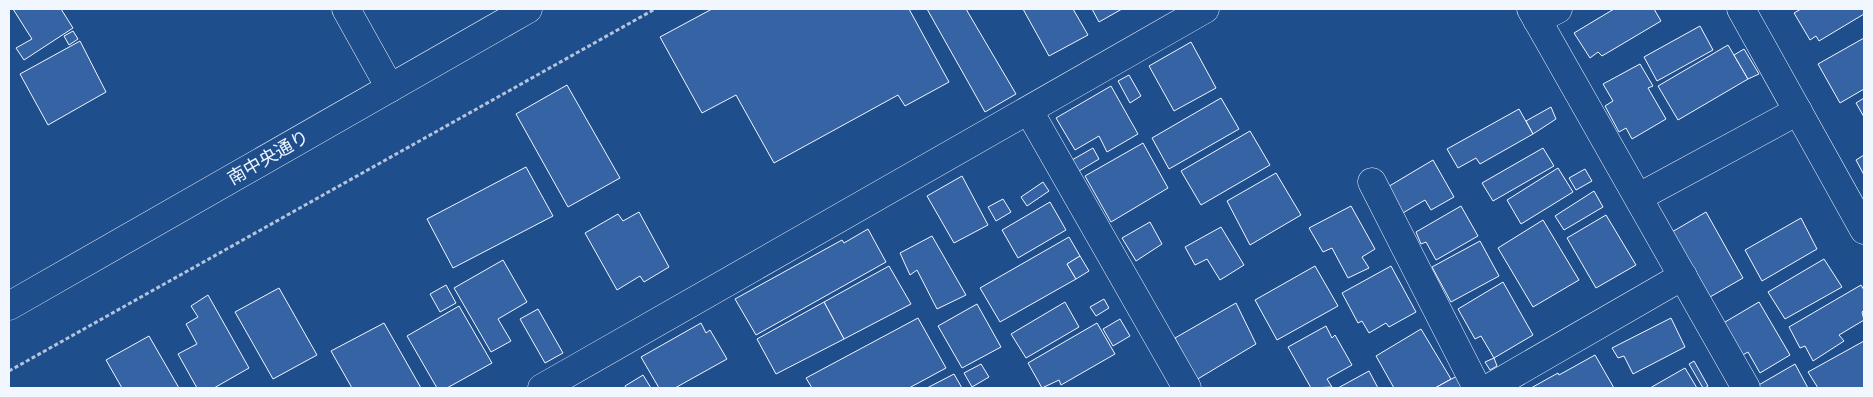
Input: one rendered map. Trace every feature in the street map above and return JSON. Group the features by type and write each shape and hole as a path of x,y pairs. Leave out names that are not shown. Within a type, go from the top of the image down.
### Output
{"street":[{"path":"346,9 390,88"},
{"name":"南中央通り","path":"9,306 528,9"},
{"path":"542,388 1206,9"},
{"path":"1741,9 1864,230"},
{"path":"1542,12 1639,197 1746,388"},
{"path":"1029,111 1187,388"},
{"path":"1639,197 1798,111"},
{"path":"1372,182 1476,388"},
{"path":"1489,388 1683,276"}],"path":[{"path":"9,371 655,9"}],"building":[{"path":"13,9 61,9 73,28 24,60 16,48 32,39"},
{"path":"712,9 909,9 949,82 905,106 898,95 774,163 736,95 702,113 660,37"},
{"path":"927,9 966,9 1016,94 985,112"},
{"path":"1023,9 1073,9 1088,35 1049,56"},
{"path":"1092,9 1122,9 1099,22"},
{"path":"1614,9 1654,9 1661,21 1602,56 1598,52 1590,58 1574,33"},
{"path":"1801,9 1864,9 1864,14 1819,41 1816,36 1810,40 1794,13"},
{"path":"1700,26 1713,50 1657,81 1644,57"},
{"path":"73,31 78,39 69,45 64,36"},
{"path":"1864,38 1864,89 1840,103 1818,64"},
{"path":"80,41 106,92 48,125 20,74"},
{"path":"1191,42 1216,88 1174,111 1149,66"},
{"path":"1728,45 1748,79 1678,120 1658,86"},
{"path":"1744,49 1759,74 1748,79 1734,55"},
{"path":"1640,64 1653,86 1648,88 1666,119 1632,139 1626,128 1619,132 1605,106 1613,101 1603,84"},
{"path":"1129,75 1141,96 1130,103 1118,81"},
{"path":"567,85 620,178 568,207 516,114"},
{"path":"1111,86 1138,134 1107,152 1099,136 1075,150 1056,118"},
{"path":"1221,98 1239,129 1169,169 1152,138"},
{"path":"1864,98 1864,117 1856,103"},
{"path":"1551,107 1556,119 1533,134 1526,121"},
{"path":"1519,109 1533,134 1480,164 1476,158 1458,168 1447,149"},
{"path":"1250,131 1270,165 1201,205 1181,171"},
{"path":"1143,143 1168,188 1111,222 1085,176"},
{"path":"1093,148 1099,159 1079,171 1072,160"},
{"path":"1543,148 1554,166 1493,201 1482,183"},
{"path":"1864,155 1864,175 1856,160"},
{"path":"1433,160 1454,197 1431,210 1425,200 1401,214 1386,188"},
{"path":"526,167 553,216 453,268 427,219"},
{"path":"1558,168 1573,192 1521,224 1507,200"},
{"path":"1585,169 1592,181 1576,190 1569,178"},
{"path":"1276,173 1301,215 1250,245 1227,201"},
{"path":"962,176 988,225 954,243 927,196"},
{"path":"1043,182 1049,191 1027,206 1021,197"},
{"path":"1594,191 1603,207 1564,230 1555,216"},
{"path":"1003,199 1011,212 996,221 988,207"},
{"path":"1050,202 1066,230 1018,258 1002,230"},
{"path":"1351,206 1375,249 1362,257 1369,268 1348,278 1332,248 1323,252 1309,228"},
{"path":"1461,206 1478,236 1436,260 1426,242 1421,244 1416,232"},
{"path":"639,212 669,267 644,282 640,276 617,290 585,233 618,214 623,221"},
{"path":"1706,212 1743,278 1710,297 1672,232"},
{"path":"1606,215 1636,265 1596,288 1567,238"},
{"path":"1801,218 1817,249 1762,281 1745,250"},
{"path":"1543,220 1579,280 1533,307 1498,248"},
{"path":"1150,222 1162,244 1136,261 1122,238"},
{"path":"1221,227 1244,265 1220,280 1207,259 1195,265 1185,247"},
{"path":"868,229 886,262 756,335 735,299 842,240 844,243"},
{"path":"932,236 966,295 937,309 917,270 910,275 900,253"},
{"path":"1069,237 1080,256 1067,264 1076,279 1000,322 980,288"},
{"path":"1480,241 1499,276 1451,302 1432,267"},
{"path":"1080,256 1089,271 1076,279 1067,264"},
{"path":"1824,259 1842,287 1785,319 1768,292"},
{"path":"503,260 527,302 498,319 511,341 491,352 454,288"},
{"path":"889,266 911,304 844,339 824,302"},
{"path":"1315,266 1338,306 1277,340 1255,300"},
{"path":"1391,266 1416,312 1389,327 1386,323 1369,333 1362,321 1358,323 1342,293"},
{"path":"1503,282 1533,335 1494,358 1481,336 1475,339 1458,309"},
{"path":"446,285 456,303 440,312 430,294"},
{"path":"1861,285 1864,290 1864,310 1862,312 1864,320 1839,335 1844,341 1813,361 1805,346 1800,348 1789,327"},
{"path":"279,288 317,355 273,379 235,312"},
{"path":"208,295 249,368 214,388 197,388 178,354 197,344 186,324 198,317 191,306"},
{"path":"1104,299 1109,308 1096,316 1090,307"},
{"path":"824,302 844,339 776,374 757,339"},
{"path":"1065,302 1079,327 1026,358 1011,334"},
{"path":"1759,302 1790,355 1760,373 1748,352 1739,357 1720,325"},
{"path":"1236,303 1256,344 1196,380 1175,338"},
{"path":"977,304 1001,347 962,368 938,326"},
{"path":"459,306 492,363 447,388 437,388 407,336"},
{"path":"538,309 563,353 545,363 520,319"},
{"path":"918,318 946,368 909,388 812,388 806,378"},
{"path":"1671,318 1685,347 1633,374 1624,356 1618,358 1612,348"},
{"path":"1120,319 1130,336 1113,346 1103,329"},
{"path":"384,323 421,388 352,388 331,351"},
{"path":"701,323 706,333 710,330 727,359 675,388 659,388 641,357"},
{"path":"1097,323 1115,354 1061,385 1059,380 1042,388 1028,363"},
{"path":"1326,326 1332,338 1335,335 1352,365 1327,379 1332,387 1311,388 1288,347"},
{"path":"1421,329 1451,379 1435,388 1394,388 1376,356"},
{"path":"149,336 179,388 122,388 106,360"},
{"path":"1864,341 1864,388 1818,388 1808,372"},
{"path":"1595,355 1614,388 1531,388 1558,373 1559,375"},
{"path":"1494,358 1497,366 1490,370 1485,362"},
{"path":"1694,361 1708,386 1705,388 1703,388 1689,364"},
{"path":"981,364 989,377 972,387 964,373"},
{"path":"1795,364 1808,388 1759,388 1757,386"},
{"path":"1685,368 1697,388 1650,388"},
{"path":"1369,371 1378,388 1338,388"},
{"path":"954,374 962,388 927,388"},
{"path":"643,375 651,388 626,388 625,386"},
{"path":"1457,376 1463,387 1435,388"}]}
